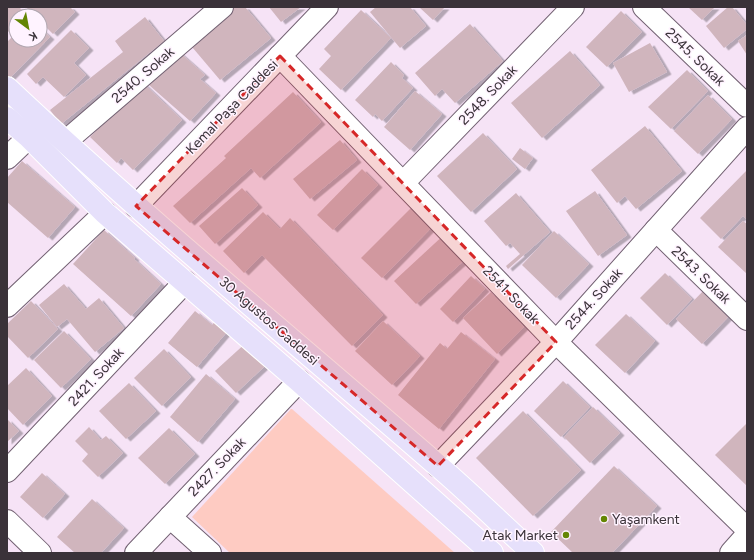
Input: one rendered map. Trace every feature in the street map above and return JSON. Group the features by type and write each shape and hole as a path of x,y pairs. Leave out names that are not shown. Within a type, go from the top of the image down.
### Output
{"main road":[{"name":"30 Agustos Caddesi","path":"7,88 136,206 438,466 533,553"},
{"name":"30 Agustos Caddesi","path":"7,118 29,137 105,213 299,381 492,553"}],"street":[{"name":"2540. Sokak","path":"65,142 222,7"},
{"name":"Kemal Paşa Caddesi","path":"136,206 326,7"},
{"name":"2548. Sokak","path":"403,183 573,7"},
{"name":"2545. Sokak","path":"644,7 747,106"},
{"name":"2541. Sokak","path":"280,56 556,342 747,529"},
{"name":"2544. Sokak","path":"438,466 556,342 747,128"},
{"path":"7,158 29,137"},
{"path":"7,306 105,213"},
{"name":"2543. Sokak","path":"656,230 747,319"},
{"name":"2421. Sokak","path":"7,471 185,282"},
{"name":"2427. Sokak","path":"136,553 299,381"},
{"path":"170,517 210,553"},
{"path":"7,521 40,553"},
{"path":"731,553 747,535"}],"highlighted area":[{"path":"280,56 556,342 438,466 136,206"}],"shaded area":[{"path":"291,409 455,553 230,553 192,517"}],"building":[{"path":"7,7 19,7 20,8 8,8 7,33"},
{"path":"26,7 70,7 75,12 53,34 48,29 48,8"},
{"path":"228,7 245,7 271,38 220,80 187,41"},
{"path":"269,7 301,7 281,22"},
{"path":"376,7 410,7 426,26 400,48 370,12"},
{"path":"419,7 445,7 433,20"},
{"path":"688,7 715,7 702,20"},
{"path":"728,7 732,7 747,25 747,29 724,48 706,26"},
{"path":"361,10 391,38 341,90 319,69 331,56 324,49"},
{"path":"621,11 642,32 607,67 586,47"},
{"path":"145,17 164,41 61,124 50,110 123,52 115,41"},
{"path":"470,24 503,61 455,103 442,89 435,96 415,73"},
{"path":"71,30 89,48 74,63 86,75 64,97 43,77 36,84 27,74"},
{"path":"747,35 747,55 738,41"},
{"path":"8,41 8,48 39,48 9,79 7,77"},
{"path":"650,43 667,72 629,92 613,63"},
{"path":"570,51 600,85 542,138 511,103"},
{"path":"179,52 205,75 200,79 216,93 190,121 149,85"},
{"path":"391,62 404,75 402,78 413,88 382,121 375,114 373,117 355,100"},
{"path":"687,70 708,91 671,129 648,107"},
{"path":"143,83 182,120 133,170 121,158 117,163 90,137"},
{"path":"415,91 442,114 410,150 384,127"},
{"path":"293,92 321,122 260,178 251,168 190,223 173,206 226,158 224,156"},
{"path":"708,95 732,119 698,154 674,131"},
{"path":"645,126 682,171 636,209 625,196 617,203 591,170"},
{"path":"483,133 517,169 471,212 437,176"},
{"path":"340,140 357,160 310,199 293,179"},
{"path":"520,148 533,158 525,169 512,159"},
{"path":"22,161 75,207 48,238 7,202 7,178"},
{"path":"362,169 378,185 333,230 317,215"},
{"path":"747,170 747,220 743,216 721,239 700,218"},
{"path":"242,188 258,205 215,244 199,226"},
{"path":"595,191 627,235 598,256 566,211"},
{"path":"516,193 550,232 508,269 506,266 520,254 510,243 506,246 484,221"},
{"path":"413,206 434,225 382,278 361,258"},
{"path":"263,212 280,229 290,218 383,315 352,346 262,255 244,273 223,251"},
{"path":"743,221 747,224 747,274 718,247"},
{"path":"104,230 161,284 131,316 73,264"},
{"path":"554,231 589,264 556,298 522,265"},
{"path":"447,232 469,256 416,304 394,281"},
{"path":"665,273 692,299 667,325 640,298"},
{"path":"471,276 485,289 453,322 440,309"},
{"path":"64,284 86,309 99,298 124,328 95,352 67,319 57,327 39,305"},
{"path":"705,289 731,314 702,344 676,319"},
{"path":"491,292 524,327 497,354 463,318"},
{"path":"31,301 58,329 28,358 7,336 7,324"},
{"path":"195,311 212,325 220,316 232,326 197,367 168,343"},
{"path":"626,314 655,341 625,373 595,345"},
{"path":"383,321 420,356 392,385 355,351"},
{"path":"64,331 91,359 61,388 34,360"},
{"path":"461,332 495,359 439,429 398,395 440,343 447,349"},
{"path":"248,341 268,363 236,393 215,371"},
{"path":"164,349 191,377 162,406 134,378"},
{"path":"26,368 52,396 23,425 7,408 7,386"},
{"path":"206,374 235,399 198,442 170,417"},
{"path":"563,381 590,407 561,437 534,411"},
{"path":"129,383 156,411 126,439 99,411"},
{"path":"593,407 620,433 590,463 564,437"},
{"path":"523,411 581,470 533,516 476,458"},
{"path":"7,419 19,431 7,442"},
{"path":"747,423 747,486 715,455"},
{"path":"89,427 101,440 106,436 123,453 98,477 82,461 88,454 75,441"},
{"path":"169,428 195,454 165,484 138,458"},
{"name":"Yaşamkent","path":"614,466 657,506 612,553 573,553 551,532"},
{"path":"42,473 65,494 43,518 20,497"},
{"path":"92,499 124,528 101,553 75,553 57,537"}],"place":[{"name":"Yaşamkent","path":"604,519"},
{"name":"Atak Market","path":"566,535"}]}
